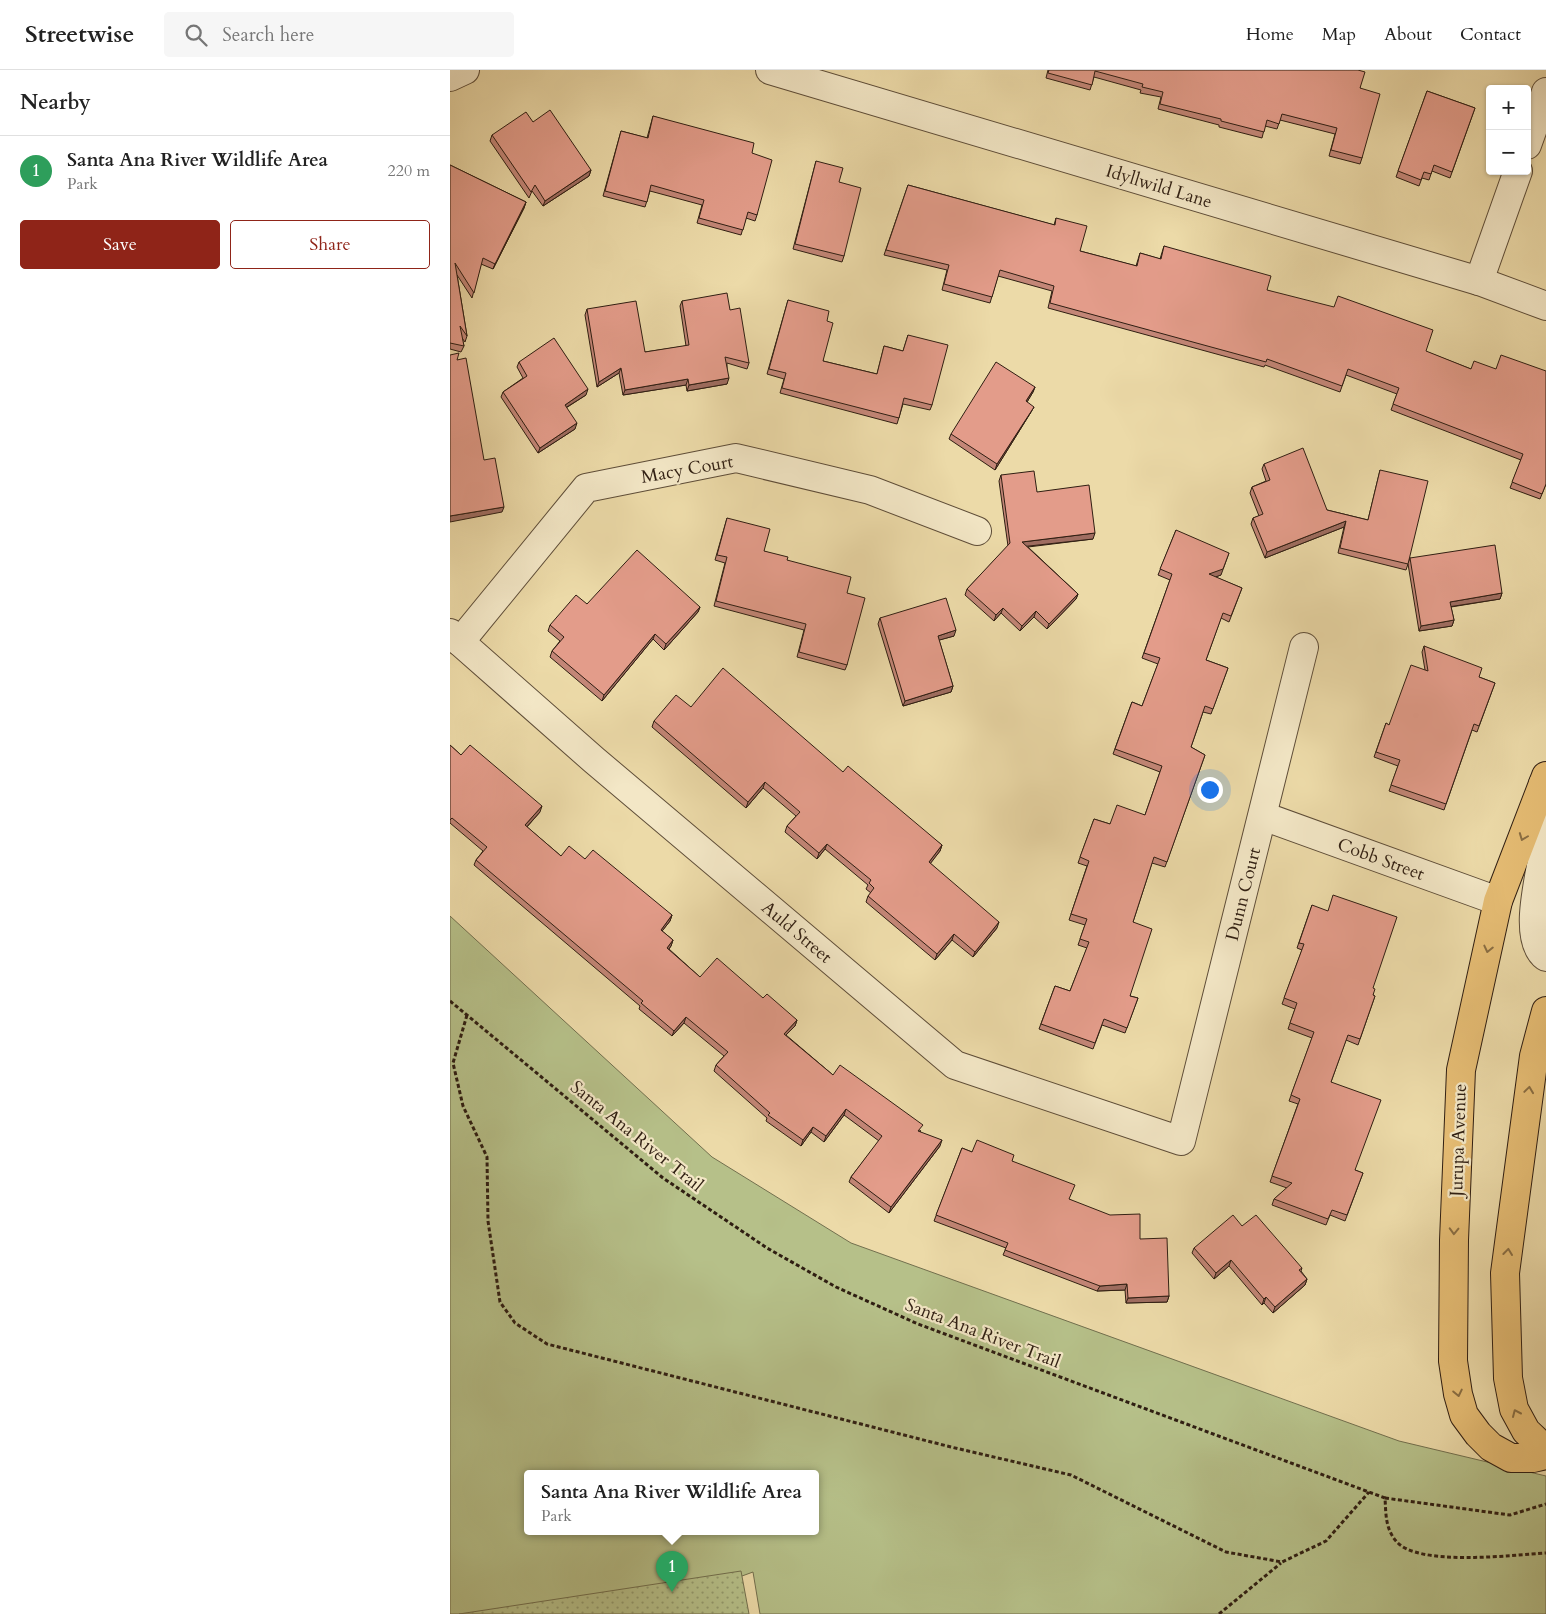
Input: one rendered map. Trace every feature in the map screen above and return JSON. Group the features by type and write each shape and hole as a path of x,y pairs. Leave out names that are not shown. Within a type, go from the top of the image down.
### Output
{"main road":[{"name":"Jurupa Avenue","path":"1544,780 1498,902 1461,1070 1454,1240 1453,1360 1458,1394 1464,1415 1478,1434 1491,1447 1511,1458 1533,1458 1546,1455"},
{"path":"1546,1012 1534,1056 1506,1273 1508,1378 1514,1409 1526,1431 1546,1450"}],"street":[{"path":"450,77 465,70"},
{"name":"Idyllwild Lane","path":"770,70 1480,281 1546,306"},
{"path":"1531,134 1546,92"},
{"path":"1480,281 1517,175"},
{"name":"Macy Court","path":"455,638 586,488 736,458 870,490 977,532"},
{"name":"Auld Street","path":"455,638 594,760 955,1065 1181,1141"},
{"name":"Dunn Court","path":"1181,1141 1304,647"},
{"path":"1544,780 1546,835 1535,894 1534,924 1537,940 1546,956"},
{"name":"Cobb Street","path":"1263,816 1498,902"}],"path":[{"name":"Santa Ana River Trail","path":"450,1001 663,1178 767,1248 836,1287 918,1324 1385,1498 1510,1515 1546,1504"},
{"path":"467,1015 453,1062 463,1106 487,1157 488,1221 500,1302 515,1324 547,1344 941,1445 1071,1475 1226,1552 1282,1562"},
{"path":"1219,1614 1282,1562 1326,1542 1369,1492"},
{"path":"1385,1498 1386,1524 1396,1542 1410,1552 1456,1558 1546,1553"}],"green space":[{"path":"450,916 712,1157 851,1243 1399,1441 1546,1476 1546,1614 760,1614 753,1572 731,1580 525,1614 450,1614"},
{"path":"741,1571 749,1614 459,1614"}],"building":[{"path":"1049,70 1358,70 1365,72 1360,88 1380,94 1362,158 1331,150 1337,128 1282,114 1279,124 1267,120 1264,132 1160,104 1163,92 1142,87 1143,84 1095,71 1092,85 1048,73"},
{"path":"1427,91 1475,108 1452,172 1434,165 1431,174 1424,172 1421,180 1398,171"},
{"path":"550,110 591,170 545,201 535,185 531,192 492,135 526,112 533,122"},
{"path":"653,116 754,143 752,153 772,160 757,215 748,212 743,230 699,218 704,200 651,185 647,202 605,191 621,131 648,138"},
{"path":"816,161 843,168 839,182 861,188 844,256 795,244"},
{"path":"450,165 526,202 495,264 483,258 474,293 455,263 467,336 460,326 464,346 450,343"},
{"path":"908,185 1055,225 1056,218 1087,226 1080,251 1137,266 1140,253 1161,259 1164,246 1271,276 1267,290 1334,307 1338,296 1433,330 1426,351 1471,369 1474,361 1496,369 1501,355 1546,371 1546,484 1542,494 1512,482 1523,454 1393,404 1399,388 1348,369 1342,386 1267,359 1266,362 1050,303 1054,286 1000,270 992,297 944,284 949,265 886,250"},
{"path":"727,293 730,310 740,308 749,363 725,357 729,378 689,385 688,379 625,390 621,368 599,382 587,309 636,301 645,352 689,345 682,301"},
{"path":"788,300 829,311 827,321 833,323 823,361 877,374 884,346 903,351 908,335 948,345 932,405 904,398 899,418 782,388 786,373 769,369"},
{"path":"554,338 588,389 565,405 577,423 540,448 503,392 527,376 519,362"},
{"path":"459,353 457,360 466,358 484,460 495,458 504,507 450,516 450,355"},
{"path":"996,362 1035,387 1026,401 1034,407 997,464 951,434"},
{"path":"1303,448 1327,510 1368,520 1380,470 1428,481 1408,564 1340,548 1346,521 1267,552 1253,518 1263,514 1252,487 1270,480 1264,464"},
{"path":"1034,471 1037,492 1089,485 1095,533 1022,542 1078,594 1049,624 1036,611 1022,626 1003,608 996,615 967,589 1010,543 1001,475"},
{"path":"727,518 770,529 764,551 788,557 787,560 851,577 847,593 865,598 847,665 799,652 806,624 716,601 727,557 717,555"},
{"path":"1176,530 1229,553 1223,569 1209,574 1242,588 1231,616 1223,613 1206,660 1228,668 1213,709 1205,706 1191,747 1205,755 1167,862 1154,857 1133,922 1152,929 1130,996 1138,998 1127,1028 1104,1019 1095,1043 1041,1024 1055,986 1070,991 1089,942 1080,939 1087,919 1071,914 1089,861 1080,857 1094,819 1110,824 1117,805 1145,815 1162,766 1115,749 1132,702 1142,706 1160,658 1144,653 1172,574 1160,569"},
{"path":"1495,545 1502,593 1450,602 1454,620 1421,626 1410,558"},
{"path":"637,550 700,607 666,644 655,634 604,695 552,651 564,637 550,625 576,595 587,604"},
{"path":"946,598 956,630 938,636 953,686 905,701 880,618"},
{"path":"1424,646 1482,668 1479,677 1495,683 1479,726 1474,724 1446,804 1391,785 1400,760 1376,752 1386,723 1389,725 1411,665 1428,671"},
{"path":"723,668 843,772 848,766 942,845 929,862 999,922 975,952 954,934 937,954 868,896 874,888 869,883 871,880 827,844 819,853 787,826 800,812 765,782 748,802 654,721 676,695 691,707"},
{"path":"450,745 461,755 470,745 542,806 525,825 561,856 569,846 585,859 593,850 672,915 661,930 673,940 667,948 700,977 717,958 763,998 767,994 797,1020 784,1034 833,1075 840,1065 923,1125 918,1131 942,1140 891,1207 851,1177 882,1136 846,1109 826,1136 813,1127 803,1140 768,1115 770,1113 716,1065 728,1052 686,1017 674,1031 641,1003 643,1001 476,860 487,847 452,818 450,820"},
{"path":"1333,895 1397,917 1373,988 1375,989 1373,995 1375,996 1360,1039 1348,1035 1331,1082 1381,1100 1355,1170 1363,1173 1347,1215 1332,1210 1328,1219 1274,1199 1292,1183 1272,1176 1300,1099 1291,1095 1314,1032 1290,1023 1297,1003 1284,998 1304,944 1299,943 1312,905 1328,911"},
{"path":"977,1140 1014,1155 1012,1161 1075,1185 1069,1199 1110,1215 1140,1214 1140,1239 1167,1238 1169,1296 1128,1298 1127,1284 1100,1286 1005,1250 1008,1243 936,1215 962,1148 972,1152"},
{"path":"1233,1215 1242,1226 1256,1215 1302,1268 1299,1270 1307,1279 1275,1307 1266,1297 1264,1299 1231,1260 1216,1273 1194,1248"}],"place":[{"name":"Santa Ana River Wildlife Area","path":"672,1592"}]}
